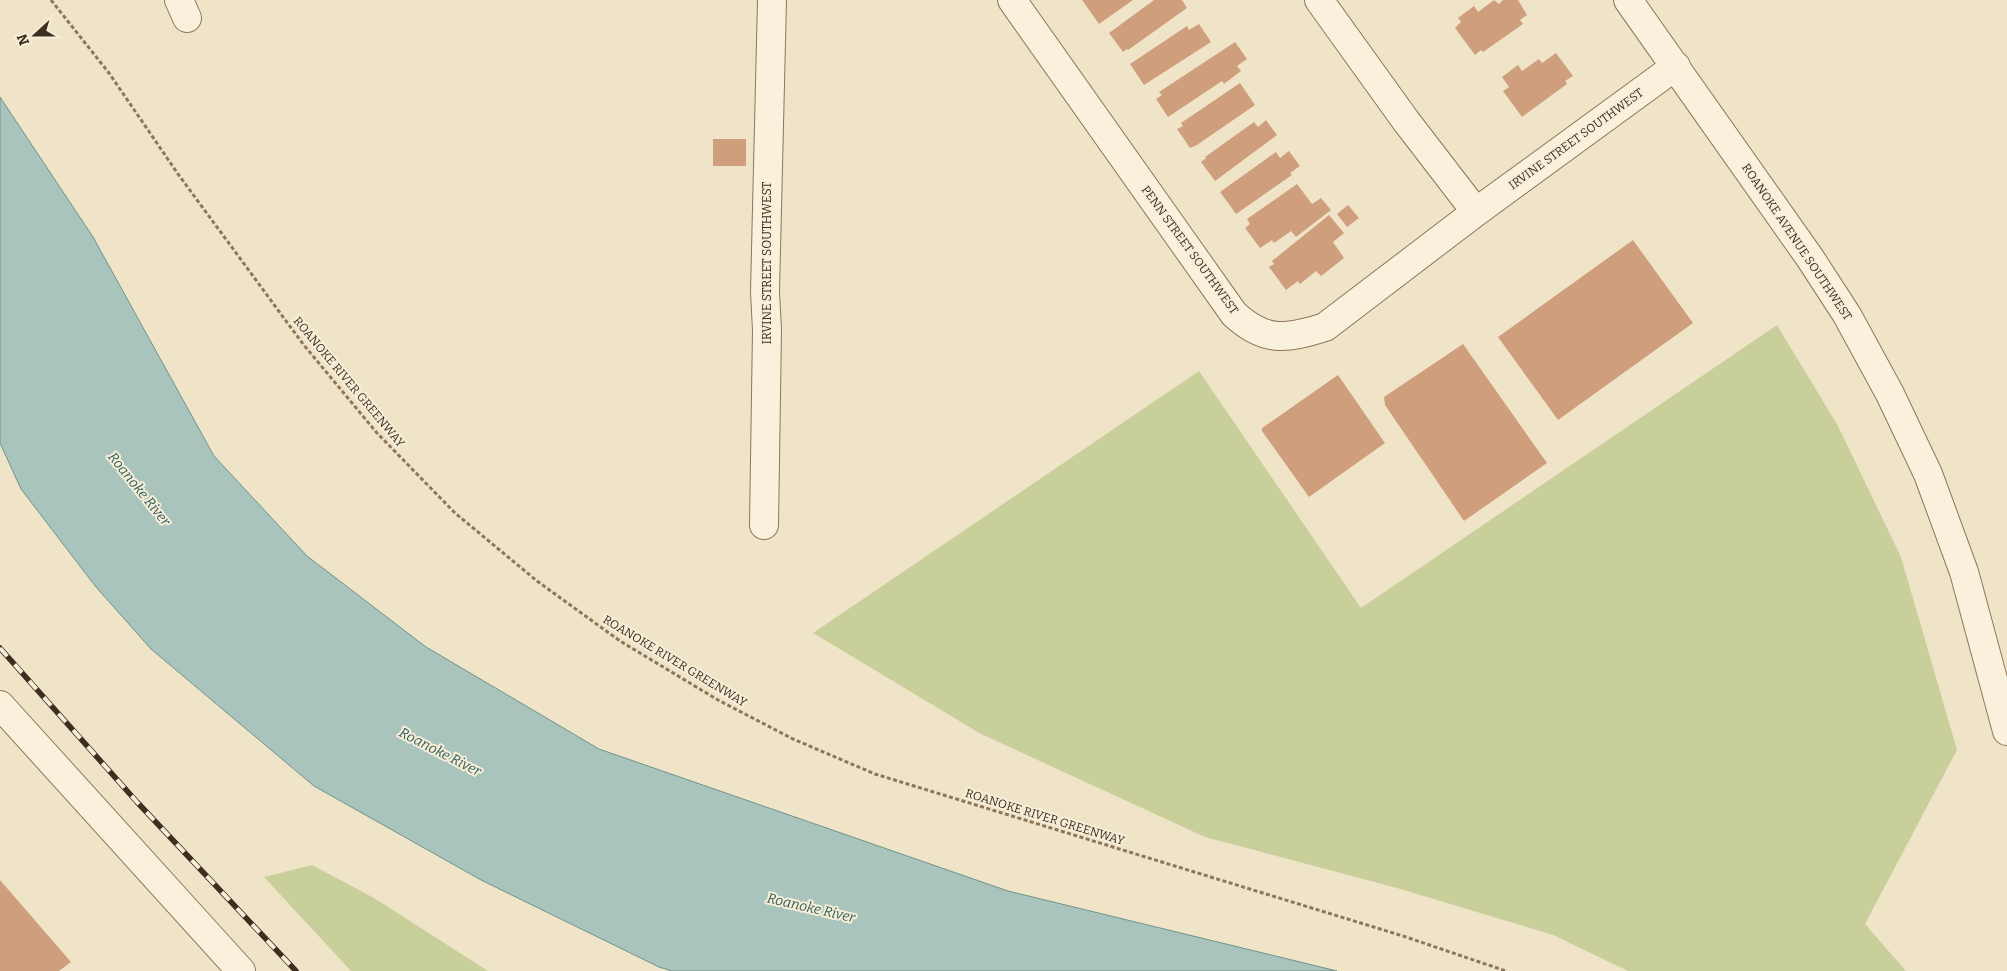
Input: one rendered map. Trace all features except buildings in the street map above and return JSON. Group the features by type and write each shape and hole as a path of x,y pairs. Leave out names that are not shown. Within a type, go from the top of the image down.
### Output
{"street":[{"name":"IRVINE STREET SOUTHWEST","path":"764,525 765,292 772,0"},
{"name":"PENN STREET SOUTHWEST","path":"1012,0 1234,314 1247,326 1268,335 1298,335 1325,327 1476,212"},
{"path":"1318,0 1406,121 1476,212"},
{"name":"ROANOKE AVENUE SOUTHWEST","path":"1628,0 1810,258 1847,315 1890,394 1928,474 1964,572 2007,731"},
{"name":"IRVINE STREET SOUTHWEST","path":"1476,212 1676,66"},
{"path":"0,705 241,971"}],"path":[{"name":"ROANOKE RIVER GREENWAY","path":"51,0 109,73 178,174 303,344 377,433 455,513 537,581 620,641 718,700 793,739 875,774 1403,936 1506,971"}],"green space":[{"path":"1777,325 1838,426 1901,557 1957,750 1865,924 1906,971 1628,971 1553,935 1397,888 1205,837 981,734 813,633 1199,371 1361,608"},
{"path":"312,865 374,898 488,971 351,971 264,877"}],"water":[{"name":"Roanoke River","path":"0,97 93,237 214,456 307,556 426,647 599,749 1008,891 1337,971 672,971 659,967 481,880 314,786 151,649 96,587 21,489 0,443"}],"railway":[{"path":"0,648 137,802 296,971"}]}
